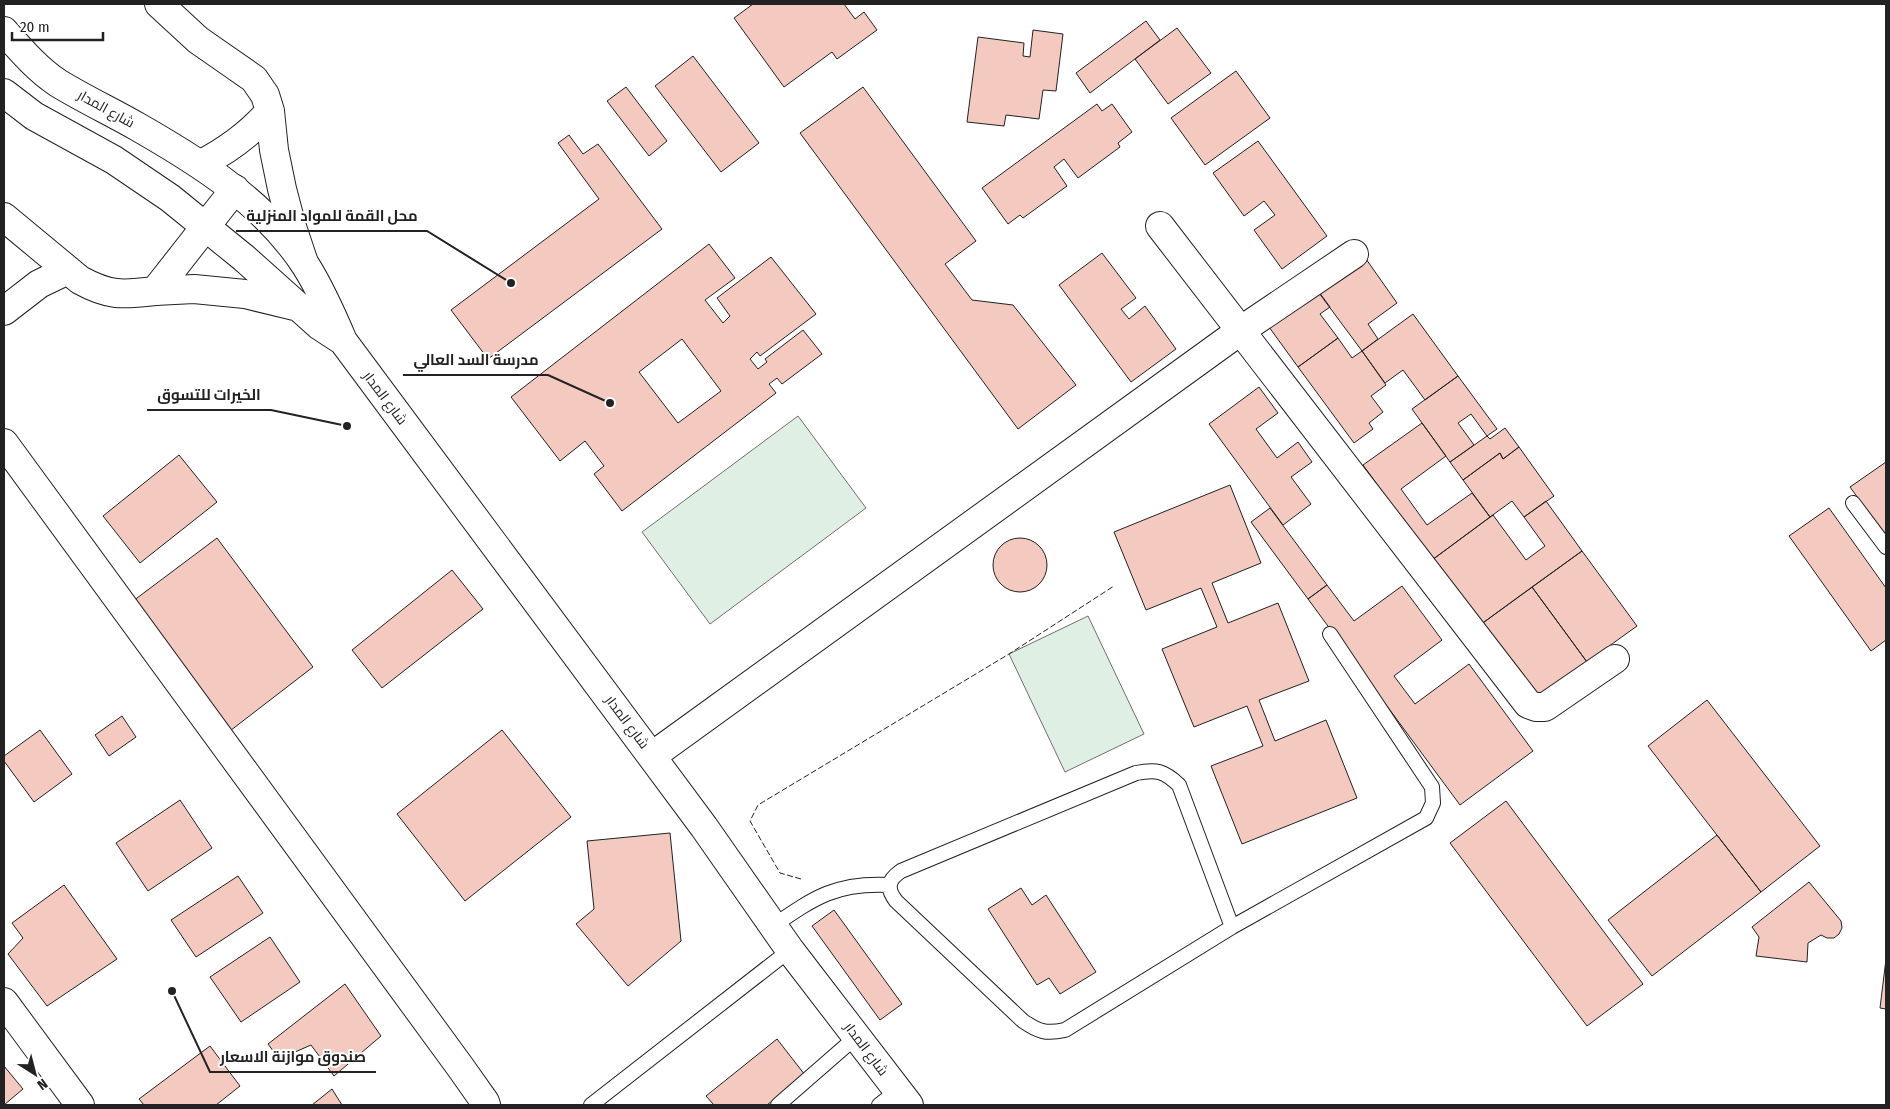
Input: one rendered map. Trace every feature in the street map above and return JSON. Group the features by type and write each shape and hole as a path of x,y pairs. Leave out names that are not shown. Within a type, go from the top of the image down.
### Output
{"street":[{"path":"159,4 198,40 254,79 265,95 270,111 274,150 282,189 292,227 305,264"},
{"name":"شارع المدار","path":"4,30 29,58 57,82 201,164 235,189 285,239 305,264 330,310 343,341 704,827 790,950 856,1037 895,1100"},
{"name":"شارع المدار","path":"4,93 34,116 114,160 170,198 244,258 320,326 343,341"},
{"path":"201,164 239,142 256,128 270,111"},
{"path":"154,291 235,189"},
{"path":"4,216 68,270 94,287 109,292 125,294 194,289 245,294 296,306"},
{"path":"1160,226 1528,704 1536,707 1545,706 1615,660"},
{"path":"652,756 1240,331 1354,254"},
{"path":"4,311 39,284 68,270"},
{"path":"4,443 461,1068 486,1105"},
{"path":"4,1002 80,1105"}],"lane":[{"path":"1852,503 1886,547"},
{"path":"1232,927 1179,785 1167,774 1152,770 1136,774 901,871 893,876 890,885 890,894 896,901 1023,1021 1035,1030 1050,1033 1065,1030 1232,927 1426,818 1433,803 1432,786 1330,634"},
{"path":"773,926 810,901 828,892 848,886 890,885"},
{"path":"591,1105 790,950"},
{"path":"778,1105 856,1037"}],"green space":[{"path":"798,416 866,508 710,624 642,532"},
{"path":"1088,616 1144,734 1065,772 1009,654"}],"building":[{"path":"753,4 844,4 855,19 864,12 877,30 837,59 832,52 784,87 734,18"},
{"path":"1146,21 1160,40 1090,93 1076,73"},
{"path":"1177,28 1211,73 1168,104 1135,59"},
{"path":"1033,30 1063,34 1056,91 1043,90 1039,119 1006,115 1004,126 967,122 978,37 1024,43 1023,56 1030,57"},
{"path":"693,56 759,143 721,172 655,86"},
{"path":"1236,71 1270,118 1205,165 1171,118"},
{"path":"626,87 667,141 649,156 607,101"},
{"path":"863,87 976,241 945,264 972,300 1013,305 1076,385 1018,429 800,133"},
{"path":"1097,104 1102,111 1112,104 1132,132 1118,143 1120,147 1078,178 1064,159 1054,167 1067,186 1023,218 1020,215 1008,224 982,188"},
{"path":"569,135 583,154 598,144 662,229 488,359 451,310 599,199 558,143"},
{"path":"1258,141 1327,236 1282,269 1254,230 1275,215 1264,201 1244,216 1213,173"},
{"path":"709,244 735,278 705,300 723,323 730,316 717,298 771,257 816,314 760,356 757,352 750,359 758,369 767,362 765,359 803,330 822,354 782,384 777,378 769,384 776,393 622,511 594,474 604,466 585,441 560,461 511,397","holes":["682,339 721,391 678,423 639,372"]},
{"path":"1102,253 1136,298 1121,309 1129,319 1145,306 1176,349 1131,382 1059,285"},
{"path":"1366,259 1397,303 1368,324 1378,339 1362,351 1319,293"},
{"path":"1316,288 1330,307 1320,314 1338,338 1298,367 1269,327"},
{"path":"1413,314 1458,376 1425,400 1403,370 1385,383 1362,351"},
{"path":"1338,338 1352,358 1362,351 1386,385 1371,396 1383,412 1369,423 1373,429 1354,443 1298,367"},
{"path":"1458,376 1497,429 1487,436 1471,414 1458,423 1474,445 1450,462 1412,409"},
{"path":"1259,387 1278,413 1256,429 1277,458 1298,442 1312,462 1291,477 1311,504 1283,525 1209,424"},
{"path":"1422,423 1446,456 1401,489 1427,525 1472,493 1490,517 1432,560 1363,465"},
{"path":"1505,428 1519,447 1503,459 1500,453 1463,480 1450,462 1487,436 1490,439"},
{"path":"1519,447 1554,496 1524,517 1512,501 1490,517 1463,480 1500,453 1503,459"},
{"path":"179,455 217,502 140,563 103,516"},
{"path":"1886,462 1886,537 1850,487"},
{"path":"1230,485 1261,563 1212,583 1228,623 1278,603 1309,681 1259,700 1275,741 1326,720 1357,798 1242,844 1211,766 1263,746 1247,706 1194,727 1162,649 1217,627 1201,588 1146,610 1114,532"},
{"path":"1546,501 1582,551 1480,625 1432,560 1493,515 1526,560 1545,546 1524,517"},
{"path":"1270,508 1327,585 1308,599 1251,522"},
{"path":"1829,508 1886,588 1886,640 1871,651 1789,536"},
{"path":"217,538 313,667 226,734 129,604"},
{"path":"1020,538 1030,540 1039,546 1045,555 1047,565 1045,575 1039,584 1030,590 1020,592 1010,590 1001,584 995,575 993,565 995,555 1001,546 1010,540"},
{"path":"1582,551 1637,626 1587,662 1532,587"},
{"path":"452,570 483,609 382,688 352,650"},
{"path":"1327,585 1354,621 1402,586 1442,640 1394,676 1415,704 1469,664 1533,751 1460,805 1308,599"},
{"path":"1532,587 1587,662 1534,701 1480,625"},
{"path":"1707,700 1820,846 1761,892 1648,746"},
{"path":"122,716 136,737 109,756 95,735"},
{"path":"40,730 72,774 34,802 4,761 4,756"},
{"path":"502,730 571,817 465,901 397,814"},
{"path":"180,800 212,848 148,891 116,843"},
{"path":"1506,801 1643,984 1587,1026 1450,843"},
{"path":"670,833 681,941 628,986 576,924 594,909 587,841"},
{"path":"1717,835 1761,892 1652,976 1608,920"},
{"path":"238,876 263,913 196,957 171,920"},
{"path":"1809,882 1841,921 1842,928 1839,934 1834,938 1827,938 1821,935 1808,943 1807,962 1756,956 1759,937 1752,927"},
{"path":"64,885 117,959 47,1006 8,954 23,938 12,923"},
{"path":"1021,888 1032,905 1046,895 1096,972 1060,994 1049,978 1037,985 988,909"},
{"path":"834,910 902,1004 880,1020 812,926"},
{"path":"270,937 300,982 241,1022 210,977"},
{"path":"1886,959 1886,1009 1880,1008"},
{"path":"345,984 381,1036 334,1076 311,1045 279,1059 268,1044"},
{"path":"777,1039 805,1075 767,1105 714,1105 706,1096"},
{"path":"210,1046 240,1086 216,1105 144,1105 139,1099"},
{"path":"4,1066 23,1089 4,1105"},
{"path":"332,1089 342,1105 312,1105"}],"fence":[{"path":"801,879 780,873 750,821 758,805 1009,654 1114,586"}],"place":[{"name":"محل القمة للمواد المنزلية","path":"511,283"},
{"name":"مدرسة السد العالي","path":"610,403"},
{"name":"الخيرات للتسوق","path":"347,426"},
{"name":"صندوق موازنة الاسعار","path":"172,991"}]}
